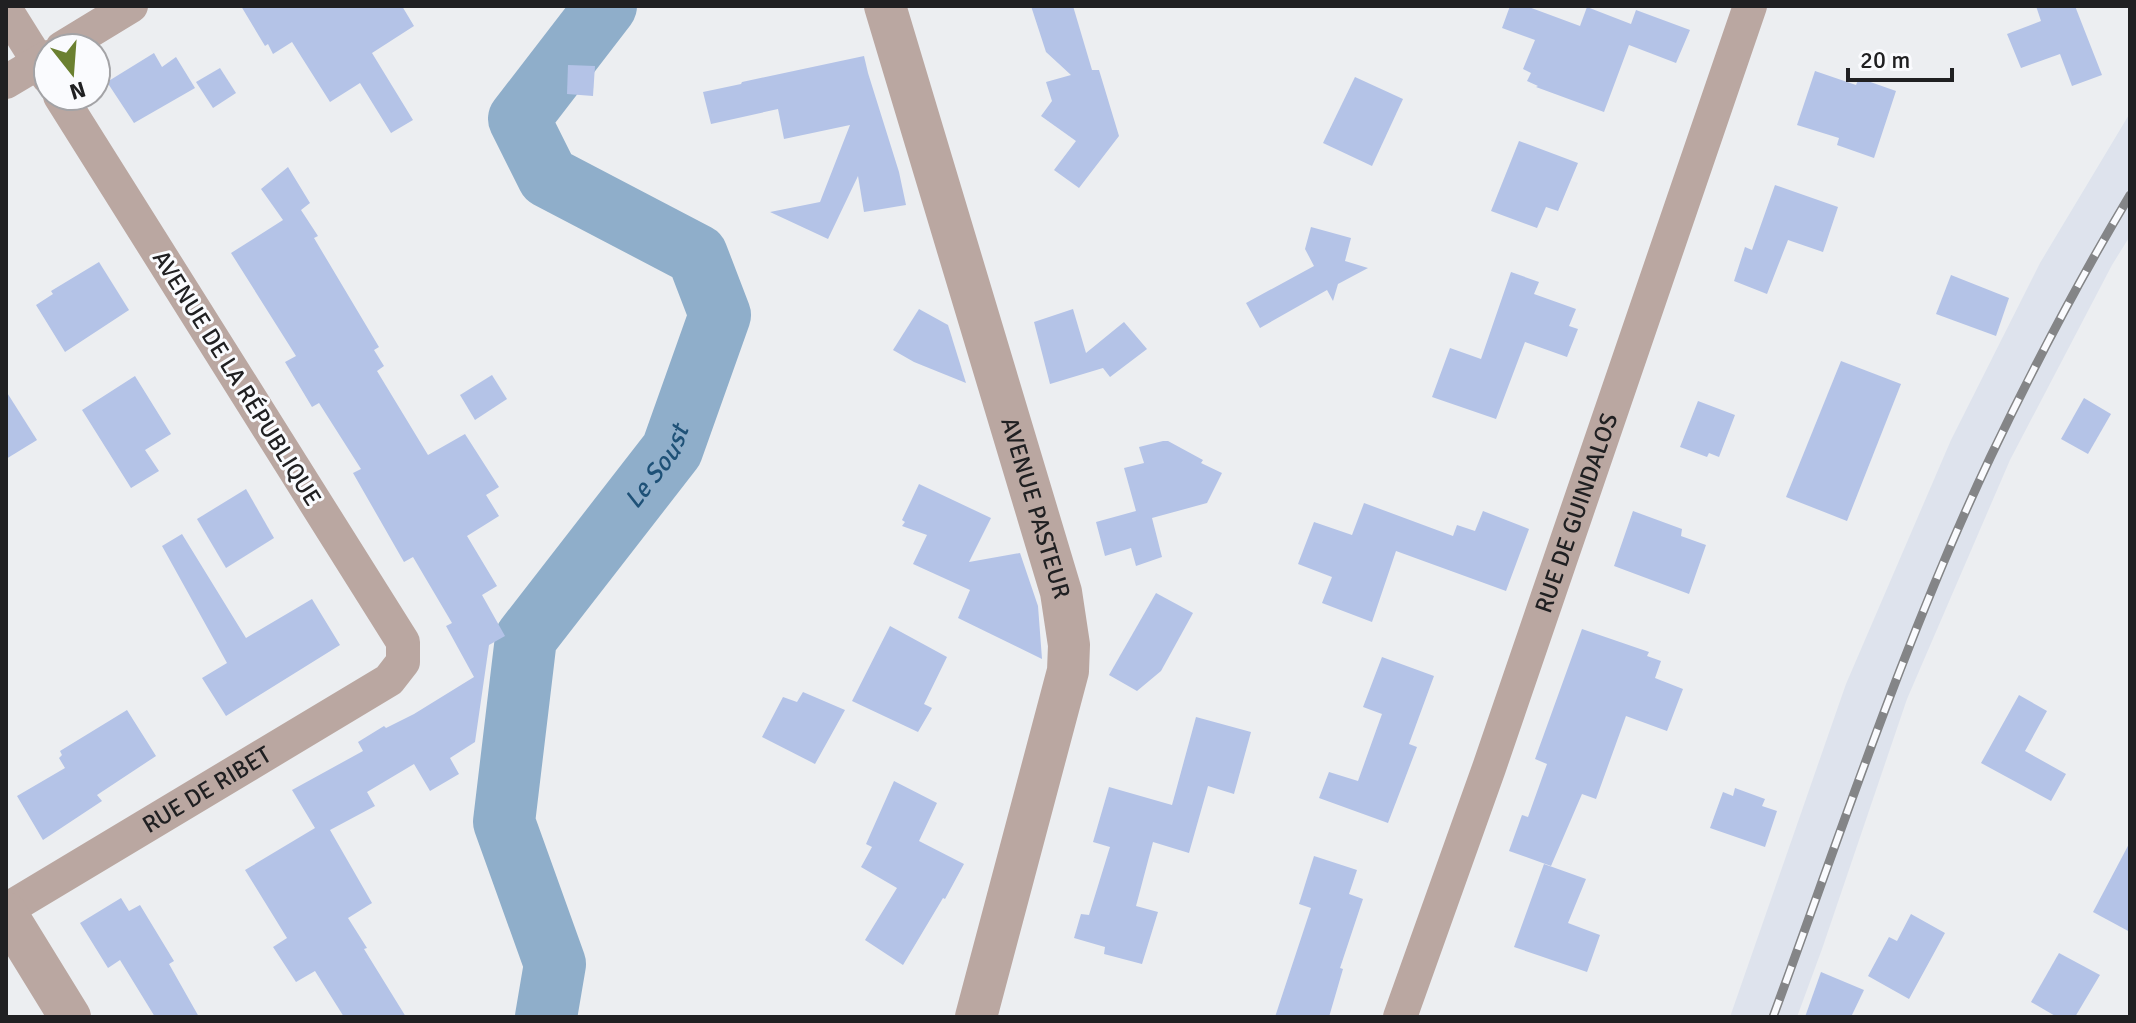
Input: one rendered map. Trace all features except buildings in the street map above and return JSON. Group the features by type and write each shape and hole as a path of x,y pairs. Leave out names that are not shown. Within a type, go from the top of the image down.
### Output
{"street":[{"path":"92,32 131,6"},
{"name":"AVENUE PASTEUR","path":"885,6 1061,592 1069,645 1068,671 976,1017"},
{"name":"RUE DE GUINDALOS","path":"1400,1017 1494,753 1750,6"},
{"path":"6,10 32,41"},
{"path":"6,82 32,69"},
{"name":"AVENUE DE LA RÉPUBLIQUE","path":"70,112 403,642 403,662"},
{"name":"RUE DE RIBET","path":"6,912 389,680 403,662"},
{"path":"6,912 70,1017"}],"shaded area":[{"path":"2130,113 2130,236 2010,460 1907,699 1797,1017 1730,1017 1846,684 1951,440 2040,263"}],"waterway":[{"name":"Le Soust","path":"546,1017 555,964 504,822 526,638 672,450 720,315 697,255 548,177 519,119 606,6"}],"railway":[{"path":"1773,1017 1876,735 1959,526 2040,358 2130,195"}]}
